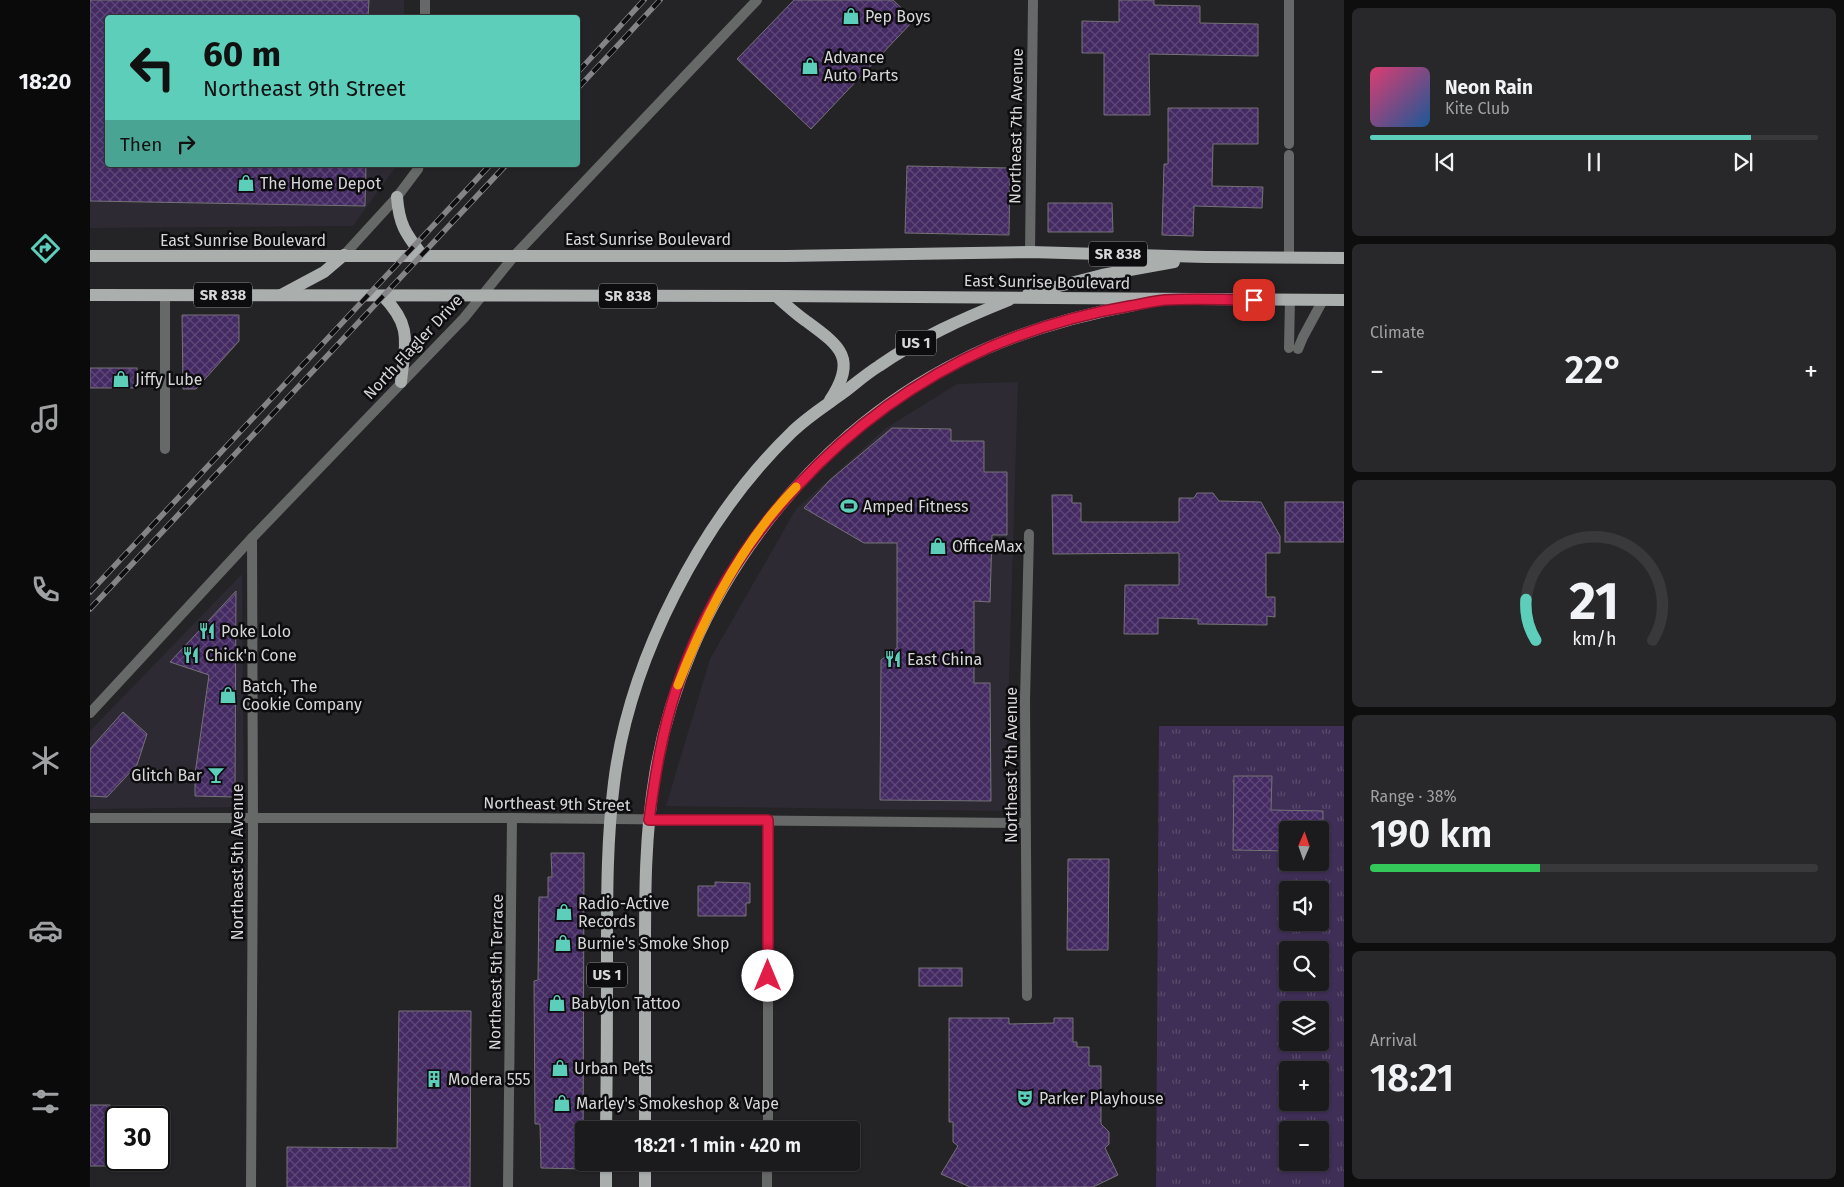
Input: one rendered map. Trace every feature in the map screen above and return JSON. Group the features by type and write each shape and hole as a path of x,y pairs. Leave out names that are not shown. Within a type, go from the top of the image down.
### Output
{"main road":[{"path":"397,197 398,215 402,225 422,255"},
{"name":"East Sunrise Boulevard","path":"90,256 786,256 1030,252 1206,257"},
{"path":"281,295 324,272 344,255"},
{"path":"1015,297 1059,284 1206,257 1344,258"},
{"name":"East Sunrise Boulevard","path":"90,295 1015,297 1164,300"},
{"path":"383,296 399,314 404,326 406,338 401,382"},
{"path":"776,296 806,321 823,332 840,351 844,361 843,374 837,390 827,405"},
{"name":"US 1","path":"606,1121 607,876 610,819 617,764 636,687 665,614 684,577 720,520 746,484 792,432 879,366 907,348 943,328 1015,297"},
{"name":"US 1","path":"645,1121 645,860 655,773 676,690 713,606 734,568 788,495 866,421 903,395 960,361 1010,338 1058,322 1164,300 1344,300"},
{"path":"606,1171 606,1187"},
{"path":"645,1171 645,1187"}],"street":[{"path":"425,0 425,15"},
{"name":"North Flagler Drive","path":"90,713 252,538 464,318 515,255 757,0"},
{"name":"Northeast 7th Avenue","path":"1030,252 1033,0"},
{"path":"1288,0 1289,144"},
{"path":"1289,155 1289,257"},
{"path":"344,255 397,197 418,167"},
{"path":"165,295 166,449"},
{"path":"1290,299 1294,349 1324,300"},
{"name":"Northeast 7th Avenue","path":"1027,996 1025,700 1029,534"},
{"name":"Northeast 5th Avenue","path":"251,1187 252,538"},
{"name":"Northeast 9th Street","path":"90,818 512,818 1025,823"},
{"name":"Northeast 5th Terrace","path":"508,1187 512,818"},
{"path":"768,820 768,1121"},
{"path":"768,1171 768,1187"}],"shaded area":[{"path":"90,0 404,0 404,15 105,15 105,167 396,167 353,226 90,228"},
{"path":"1018,382 1005,811 666,806 710,659 796,509 886,428 957,384"},
{"path":"242,574 244,807 90,809 90,731"}],"green space":[{"path":"1159,726 1344,726 1344,1187 1156,1187"}],"building":[{"path":"90,0 369,0 368,15 105,15 105,167 366,167 365,206 90,201"},
{"path":"794,0 893,0 914,20 811,129 737,59"},
{"path":"1119,0 1154,0 1154,5 1200,6 1200,23 1258,24 1258,56 1149,54 1150,115 1104,115 1104,53 1082,53 1082,21 1119,22"},
{"path":"1168,108 1258,108 1258,144 1213,144 1212,186 1263,187 1262,208 1194,206 1193,236 1162,235 1164,164 1168,164"},
{"path":"907,166 1010,168 1009,235 905,233"},
{"path":"1048,203 1112,203 1113,232 1048,232"},
{"path":"182,315 239,315 239,341 196,389 183,389"},
{"path":"90,368 137,368 137,388 90,388"},
{"path":"892,428 951,429 951,441 984,441 984,472 1007,472 1007,535 992,535 990,602 974,601 974,683 990,683 991,801 880,800 881,660 897,648 897,543 864,543 804,508 830,480"},
{"path":"1197,493 1213,493 1219,501 1261,502 1280,536 1280,553 1266,553 1266,597 1275,597 1275,617 1267,616 1267,625 1198,624 1198,619 1158,618 1158,634 1124,634 1125,585 1179,585 1179,553 1053,554 1052,495 1072,495 1072,503 1081,503 1081,522 1179,522 1179,498 1194,498"},
{"path":"1285,502 1344,502 1344,542 1285,542"},
{"path":"236,591 235,797 195,796 195,774 209,675 170,662"},
{"path":"123,712 147,734 137,765 107,797 90,796 90,749"},
{"path":"1234,776 1272,776 1271,810 1323,811 1323,821 1279,821 1279,851 1233,850"},
{"path":"551,853 584,853 583,1121 575,1121 575,1169 541,1168 540,1124 535,1124 534,981 538,980 539,897 548,897 548,877 552,877"},
{"path":"1068,859 1109,859 1108,950 1067,950"},
{"path":"715,882 750,883 750,903 746,903 746,916 698,916 698,886 715,886"},
{"path":"919,968 962,968 962,986 919,986"},
{"name":"Modera 555","path":"399,1011 471,1011 470,1187 287,1187 287,1147 397,1148"},
{"name":"Parker Playhouse","path":"949,1018 1009,1018 1009,1024 1054,1023 1054,1018 1073,1018 1073,1042 1077,1042 1077,1047 1089,1047 1089,1066 1101,1066 1101,1124 1109,1132 1109,1144 1105,1148 1118,1175 1093,1187 970,1187 941,1174 958,1146 953,1142 953,1122 949,1122"},
{"path":"90,1105 110,1105 105,1106 105,1166 90,1166"}],"railway":[{"path":"580,70 644,0"},
{"path":"580,86 660,0"},
{"path":"90,592 488,167"},
{"path":"90,609 504,167"}],"slow traffic":[{"path":"678,685 713,606 734,568 774,512 796,487"}],"place":[{"name":"Pep Boys","path":"851,16"},
{"name":"Advance Auto Parts","path":"810,66"},
{"name":"The Home Depot","path":"246,183"},
{"name":"Jiffy Lube","path":"121,379"},
{"name":"Amped Fitness","path":"849,506"},
{"name":"OfficeMax","path":"938,546"},
{"name":"Poke Lolo","path":"207,631"},
{"name":"Chick'n Cone","path":"191,655"},
{"name":"East China","path":"893,659"},
{"name":"Batch, The Cookie Company","path":"228,695"},
{"name":"Glitch Bar","path":"216,775"},
{"name":"Radio-Active Records","path":"564,912"},
{"name":"Burnie's Smoke Shop","path":"563,943"},
{"name":"Babylon Tattoo","path":"557,1003"},
{"name":"Urban Pets","path":"560,1068"},
{"name":"Modera 555","path":"434,1079"},
{"name":"Parker Playhouse","path":"1025,1098"},
{"name":"Marley's Smokeshop & Vape","path":"562,1103"}],"route":[{"path":"768,976 768,820 649,820 655,773 676,690 713,606 734,568 761,530 788,495 866,421 910,390 960,361 1010,338 1058,322 1110,310 1164,300 1254,300"}]}
